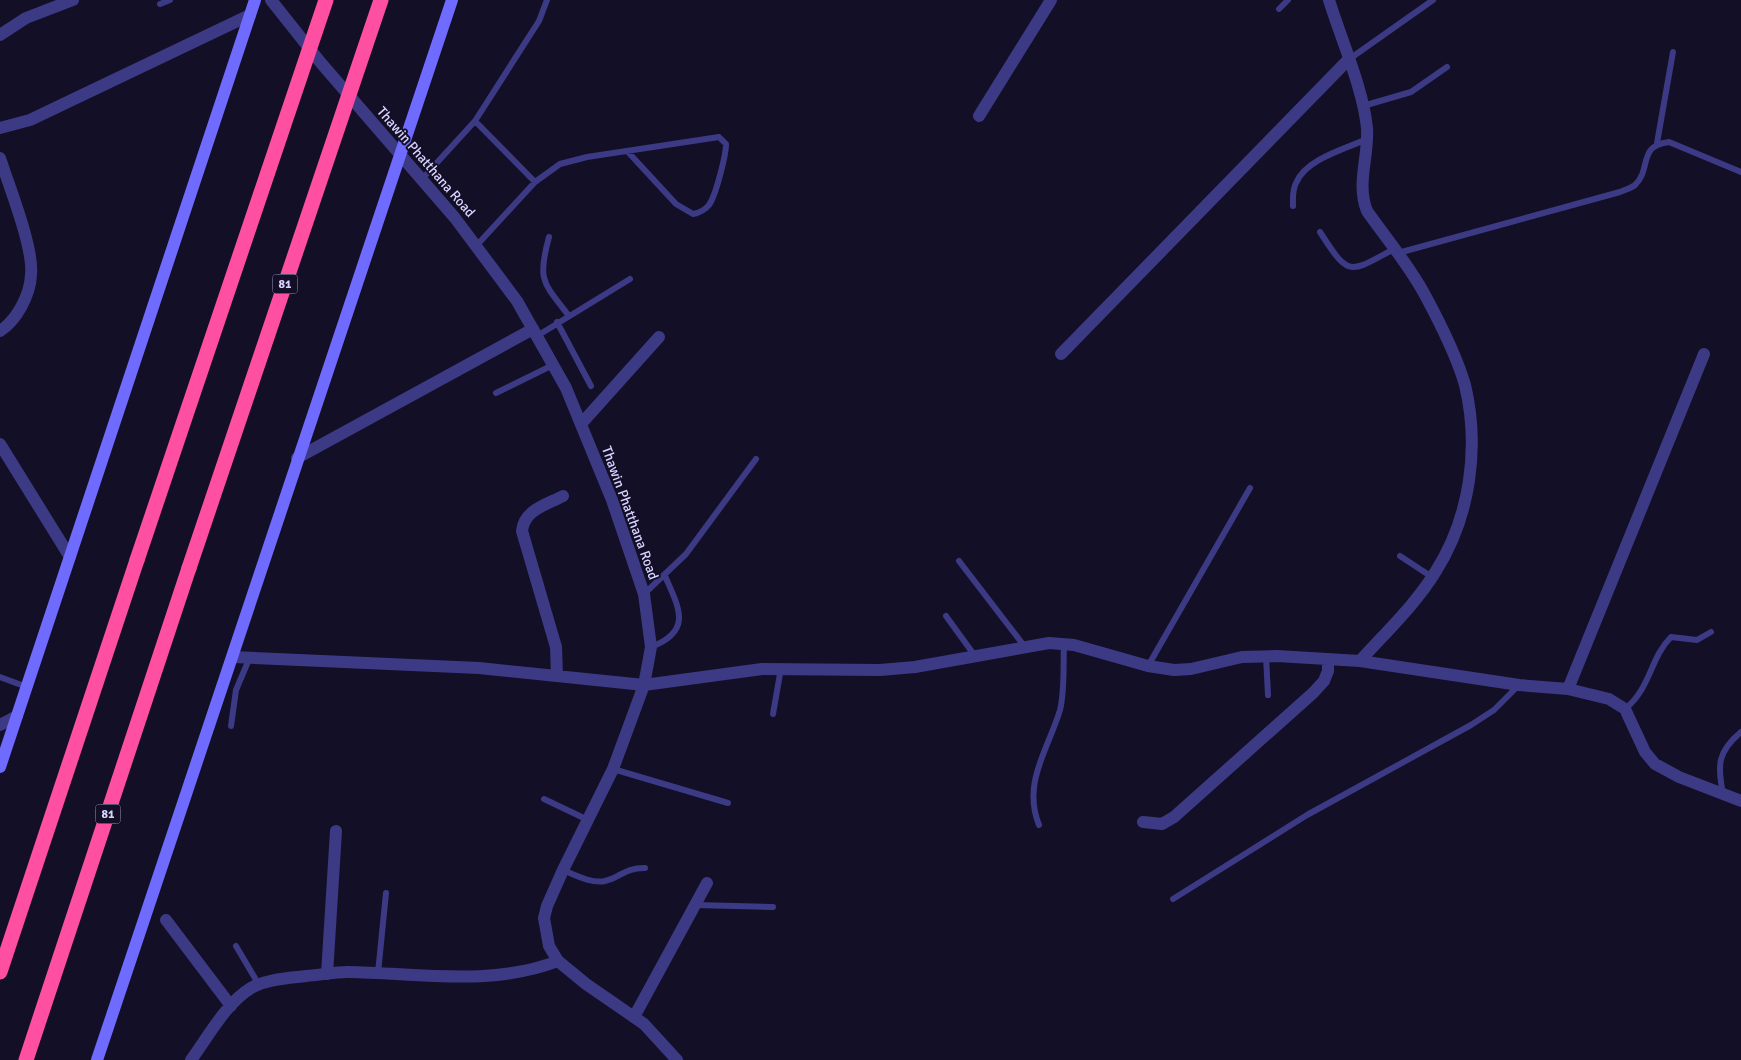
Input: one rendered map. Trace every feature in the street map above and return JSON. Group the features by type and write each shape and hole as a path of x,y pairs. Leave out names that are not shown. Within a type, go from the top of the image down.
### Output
{"highway":[{"path":"0,972 326,0"},
{"name":"81","path":"26,1060 381,0"}],"main road":[{"path":"0,767 255,0"},
{"path":"97,1060 233,657 296,458 452,0"}],"street":[{"path":"0,35 26,18 56,3 73,0"},
{"name":"Thawin Phatthana Road","path":"271,0 321,63 422,179 476,245 517,302 566,388 612,500 644,594 651,647 644,685 613,769 563,870 544,918 549,946 558,961 586,984 644,1024 678,1060"},
{"path":"979,116 1050,0"},
{"path":"1329,0 1363,106 1367,139 1362,200 1366,211 1425,294 1440,326 1464,384 1470,413 1473,449 1468,488 1460,519 1449,548 1432,577 1360,661"},
{"path":"0,128 30,120 250,15"},
{"path":"1061,354 1348,60"},
{"path":"0,158 30,257 32,275 18,312 0,331"},
{"path":"296,458 535,332"},
{"path":"581,424 659,337"},
{"path":"1568,689 1704,354"},
{"path":"0,444 70,557"},
{"path":"557,676 556,648 522,531 523,522 528,514 563,496"},
{"path":"233,657 479,668 644,685 781,668 880,670 915,667 1049,643 1092,649 1148,666 1174,670 1190,669 1242,657 1266,656 1360,661 1519,685 1568,689 1609,699 1626,709 1645,752 1655,764 1679,778 1741,801"},
{"path":"1144,822 1152,824 1167,821 1271,731 1324,681 1328,671 1328,659"},
{"path":"0,725 17,716"},
{"path":"327,974 336,831"},
{"path":"634,1017 707,883"},
{"path":"166,920 231,1006"},
{"path":"191,1060 231,1006 252,987 281,979 327,974 378,973 453,976 505,975 533,970 558,961"}],"lane":[{"path":"160,4 170,0"},
{"path":"422,179 475,121 539,21 547,0"},
{"path":"1279,9 1288,0"},
{"path":"1348,60 1433,0"},
{"path":"1320,232 1339,262 1346,266 1356,267 1396,251 1620,192 1634,186 1641,177 1649,151 1657,143 1673,52"},
{"path":"1363,106 1411,92 1448,67"},
{"path":"475,121 535,182"},
{"path":"476,245 535,182 560,164 587,157 719,138 726,144 726,154 709,204 700,213 692,214 676,204 628,152"},
{"path":"1293,206 1293,191 1302,172 1321,160 1367,139"},
{"path":"1657,143 1668,142 1741,172"},
{"path":"549,237 542,277 547,287 569,316"},
{"path":"535,332 569,316 630,279"},
{"path":"557,322 591,386"},
{"path":"496,393 553,365"},
{"path":"644,594 686,554 756,459"},
{"path":"1148,666 1250,488"},
{"path":"1400,556 1432,577"},
{"path":"959,561 1025,647"},
{"path":"651,647 664,642 674,635 680,621 680,609 665,576"},
{"path":"946,616 975,656"},
{"path":"1626,709 1644,690 1663,645 1671,637 1697,640 1711,632"},
{"path":"1040,825 1032,801 1036,772 1060,708 1064,644"},
{"path":"1266,656 1268,695"},
{"path":"231,726 236,690 250,657"},
{"path":"773,714 781,668"},
{"path":"0,677 27,687"},
{"path":"1173,899 1307,815 1471,725 1499,706 1519,685"},
{"path":"1723,794 1718,764 1727,746 1741,732"},
{"path":"613,769 728,803"},
{"path":"544,799 588,820"},
{"path":"563,870 587,879 604,882 631,868 645,868"},
{"path":"378,973 386,893"},
{"path":"695,905 773,907"},
{"path":"236,946 259,985"}]}
